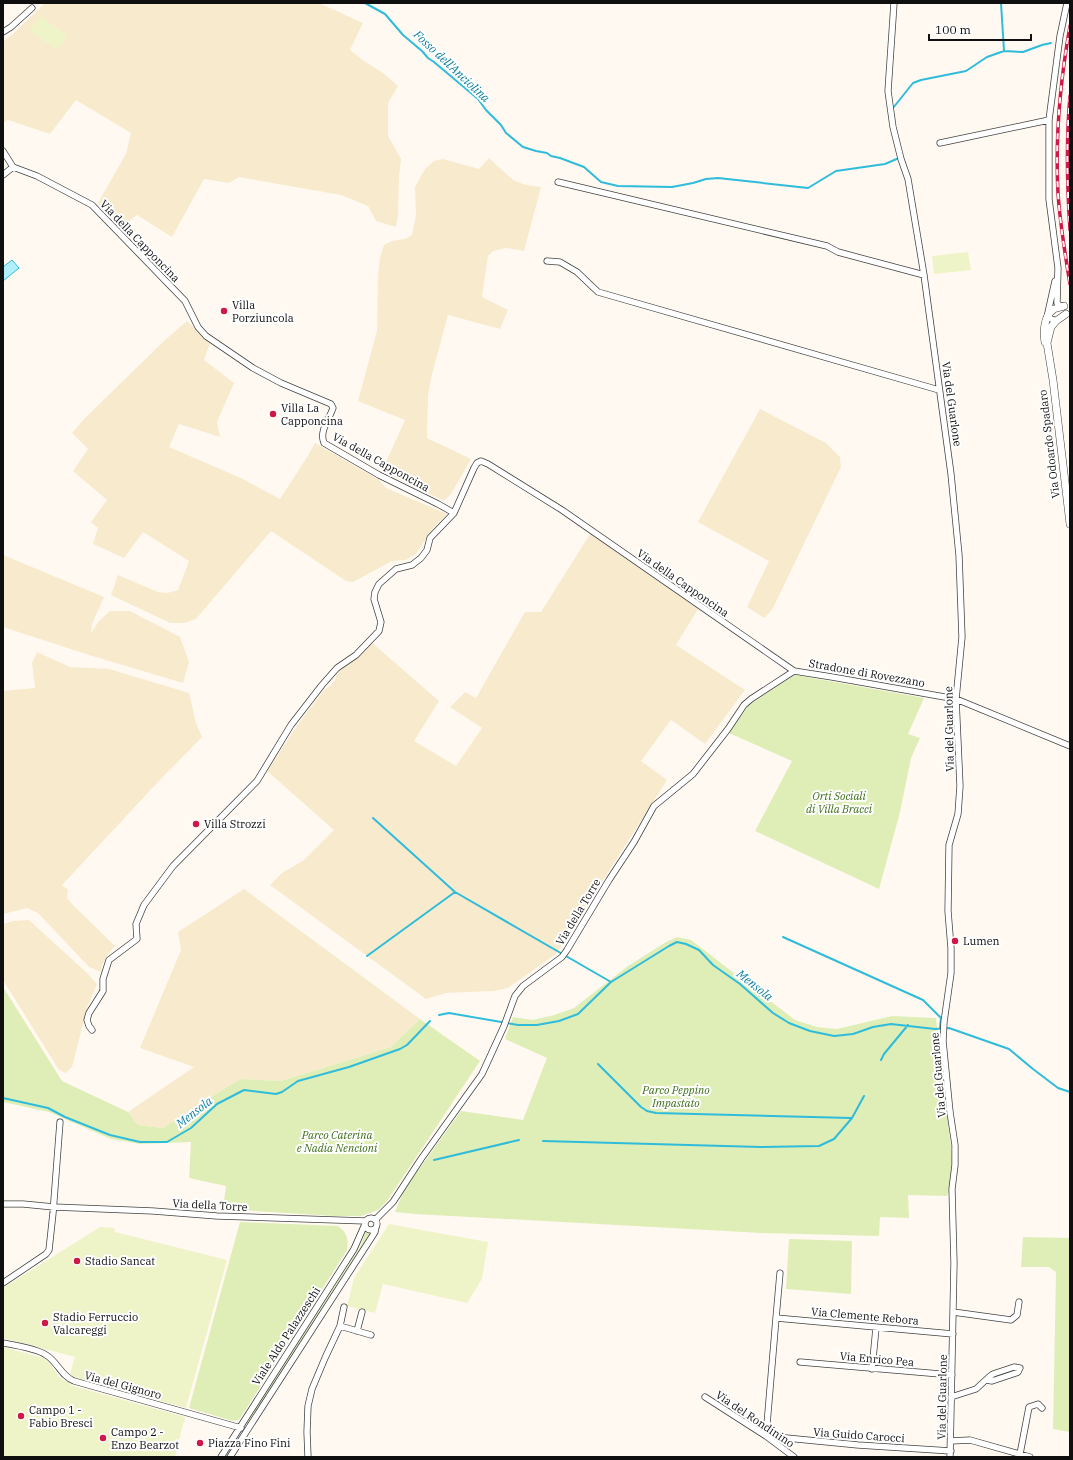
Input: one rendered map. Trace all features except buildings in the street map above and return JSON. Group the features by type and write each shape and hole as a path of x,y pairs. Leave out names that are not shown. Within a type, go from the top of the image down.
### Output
{"street":[{"name":"Via del Guarlone","path":"894,3 888,91 893,127 908,179 924,275 951,474 959,556 962,637 956,700 960,786 958,814 949,845 948,910 952,973 944,1022 950,1112 955,1145 955,1165 952,1189 954,1263 950,1454"},
{"path":"1064,306 1060,306 1057,303 1058,268 1049,199 1049,120 1058,51 1067,3"},
{"path":"3,32 11,27 32,8"},
{"path":"940,144 1049,120"},
{"path":"3,151 13,167 3,175"},
{"name":"Via della Capponcina","path":"13,167 37,176 92,205 185,301 198,327 206,336 253,368 300,392 331,404 333,408 322,433 324,443 379,475 454,513 478,463 480,461 488,464 562,510 794,671"},
{"path":"558,182 827,246 838,252 924,275"},
{"path":"548,261 560,262 577,272 598,292 940,390"},
{"path":"1048,349 1044,330 1058,268"},
{"path":"1047,317 1053,310 1064,306"},
{"path":"1047,317 1056,321 1066,314"},
{"name":"Via Odoardo Spadaro","path":"1056,321 1051,327 1048,338 1048,349 1070,524"},
{"path":"92,1030 87,1020 89,1013 103,991 104,979 109,960 137,939 136,924 144,905 173,866 257,781 291,725 322,685 337,668 356,655 379,631 381,622 374,599 375,592 379,584 396,569 412,565 421,558 426,550 430,538 454,513"},
{"name":"Stradone di Rovezzano","path":"794,671 956,700 1070,746"},
{"name":"Via della Torre","path":"375,1220 393,1202 421,1159 482,1074 519,990 530,980 562,957 571,945 654,806 693,774 728,729 744,705 794,671"},
{"path":"3,1283 48,1252 54,1207 60,1122"},
{"name":"Via della Torre","path":"3,1204 365,1223"},
{"path":"369,1218 375,1220 377,1223 373,1229 370,1230 366,1228 365,1223 369,1218"},
{"name":"Viale Aldo Palazzeschi","path":"220,1457 354,1249 365,1223"},
{"name":"Viale Aldo Palazzeschi","path":"230,1457 347,1277 375,1232 376,1226"},
{"path":"766,1436 780,1273"},
{"path":"953,1312 1011,1320 1017,1315 1019,1302"},
{"path":"308,1457 306,1432 308,1406 312,1389 340,1326 344,1307"},
{"path":"358,1331 362,1312"},
{"name":"Via Clemente Rebora","path":"776,1318 953,1334"},
{"path":"340,1326 371,1334"},
{"path":"872,1369 876,1328"},
{"name":"Via del Gignoro","path":"3,1343 44,1353 53,1361 65,1376 74,1381 239,1427 246,1431"},
{"name":"Via Enrico Pea","path":"800,1362 952,1376"},
{"path":"951,1397 976,1388 986,1380 991,1376 1014,1367 1020,1368 1016,1373 992,1381 986,1380"},
{"name":"Via del Rondinino","path":"705,1397 766,1436 794,1457"},
{"path":"1020,1454 1029,1407 1038,1404 1042,1408"},
{"name":"Via Guido Carocci","path":"766,1436 950,1454"},
{"path":"951,1441 970,1440 1030,1457"}],"shaded area":[{"path":"45,3 319,3 363,23 350,50 383,73 398,86 388,103 388,136 401,159 396,227 376,221 368,206 341,195 239,177 229,183 204,179 172,237 137,215 119,229 98,203 126,154 131,133 76,100 50,134 8,120 3,123 3,42"},
{"path":"489,158 513,180 526,185 541,187 524,251 506,248 493,251 488,256 482,297 508,310 500,329 448,315 431,378 428,396 427,438 471,459 451,494 444,501 382,471 405,420 358,401 377,331 380,257 384,245 392,241 405,239 412,235 416,215 415,187 425,169 434,161 443,159 479,169"},
{"path":"187,321 210,343 204,360 234,383 217,422 220,437 179,424 169,447 241,478 280,499 315,443 379,480 386,488 447,514 433,528 416,554 406,560 392,561 353,582 346,581 271,531 196,619 184,623 170,623 111,595 118,575 158,592 167,593 178,590 189,561 143,532 124,558 93,544 98,528 91,522 107,500 73,471 88,449 72,433 85,418 165,340"},
{"path":"760,409 826,443 840,457 841,467 772,610 764,618 747,607 769,561 698,522"},
{"path":"590,534 698,609 676,645 745,690 705,744 671,720 641,761 667,780 556,954 508,988 494,991 446,993 426,999 270,885 282,873 304,860 334,830 267,771 301,720 324,690 331,685 337,674 370,641 439,701 414,741 456,766 482,728 450,707 465,692 476,698 525,612 541,612"},
{"path":"3,555 104,597 92,624 91,633 99,621 110,611 130,611 180,637 189,662 183,683 3,627"},
{"path":"37,652 70,667 109,669 189,693 196,723 202,737 62,885 68,890 67,898 72,904 115,946 108,954 102,965 101,972 89,967 38,913 27,908 3,914 3,691 35,688 32,663"},
{"path":"244,889 420,1019 391,1047 281,1081 241,1079 163,1128 138,1125 128,1112 194,1067 140,1048 181,950 178,932"},
{"path":"29,920 97,984 87,1008 72,1067 66,1073 59,1070 3,980 3,924 13,921"}],"green space":[{"path":"40,16 67,35 58,50 30,31"},
{"path":"968,252 971,270 934,274 932,256"},
{"name":"Orti Sociali di Villa Bracci","path":"795,675 924,698 908,734 920,738 911,758 900,812 879,889 755,831 792,761 729,733 749,705"},
{"name":"Parco Peppino Impastato","path":"677,937 691,940 795,1020 817,1027 837,1029 892,1016 936,1018 954,1174 947,1196 908,1195 909,1218 880,1217 879,1236 761,1233 395,1212 404,1190 461,1111 523,1120 547,1058 505,1039 513,1017 532,1020 554,1015 574,1008 628,966 666,942"},
{"name":"Parco Caterina e Nadia Nencioni","path":"3,987 62,1081 128,1112 138,1125 163,1128 241,1079 281,1081 391,1047 420,1019 480,1061 387,1201 378,1210 361,1216 334,1216 223,1209 226,1186 189,1178 191,1142 140,1144 111,1139 49,1112 3,1102"},
{"path":"240,1222 338,1226 347,1236 348,1243 347,1250 239,1420 233,1421 189,1408"},
{"path":"389,1224 488,1242 482,1279 467,1303 383,1284 375,1313 347,1306 354,1278"},
{"path":"100,1227 114,1228 115,1232 227,1260 186,1408 77,1378 70,1374 75,1357 3,1338 3,1288"},
{"path":"366,1231 371,1233 248,1424 246,1424 360,1247"},
{"path":"1023,1237 1070,1238 1070,1432 1053,1429 1056,1272 1049,1267 1021,1267"},
{"path":"789,1239 852,1241 851,1294 786,1289"},
{"path":"3,1347 43,1358 51,1365 59,1377 73,1386 185,1417 175,1457 3,1457"}],"water":[{"path":"12,260 19,268 3,281 3,267"}],"waterway":[{"name":"Fosso dell'Anciolina","path":"365,3 385,14 403,35 428,58 478,99 486,110 501,125 506,133 523,147 547,153 551,156 584,167 601,182 618,186 672,187 706,179 718,178 808,188 836,171 885,164 899,158"},
{"path":"1001,3 1004,51"},
{"name":"Fosso dell'Anciolina","path":"893,111 893,108 913,83 966,71 987,57 1004,51 1023,52 1051,43"},
{"path":"373,818 455,892 611,982"},
{"path":"367,956 455,892"},
{"path":"783,937 923,1000 941,1018 940,1028"},
{"name":"Mensola","path":"439,1015 449,1013 518,1025 537,1025 559,1021 578,1014 611,982 677,942 699,950 713,965 740,984 773,1013 789,1023 810,1031 834,1036 853,1034 873,1027 891,1024 935,1029 949,1028 1009,1049 1058,1088 1070,1092"},
{"name":"Mensola","path":"3,1098 48,1108 65,1117 110,1135 140,1142 167,1142 191,1128 217,1104 244,1090 276,1094 282,1092 298,1081 349,1067 400,1049 407,1045 430,1021"},
{"path":"881,1060 884,1054 908,1025"},
{"path":"598,1064 641,1107 647,1111 656,1113 851,1118"},
{"path":"543,1141 761,1147 819,1146 834,1139 852,1118 864,1096"},
{"path":"434,1160 519,1140"}],"railway":[{"path":"1070,26 1063,68 1057,151 1059,205 1070,284"},
{"path":"1070,96 1067,163 1070,230"}],"place":[{"name":"Villa Porziuncola","path":"224,311"},
{"name":"Villa La Capponcina","path":"273,414"},
{"name":"Villa Strozzi","path":"196,824"},
{"name":"Lumen","path":"955,941"},
{"name":"Stadio Sancat","path":"77,1261"},
{"name":"Stadio Ferruccio Valcareggi","path":"45,1323"},
{"name":"Campo 1 - Fabio Bresci","path":"21,1416"},
{"name":"Campo 2 - Enzo Bearzot","path":"103,1438"},
{"name":"Piazza Fino Fini","path":"200,1443"}]}
